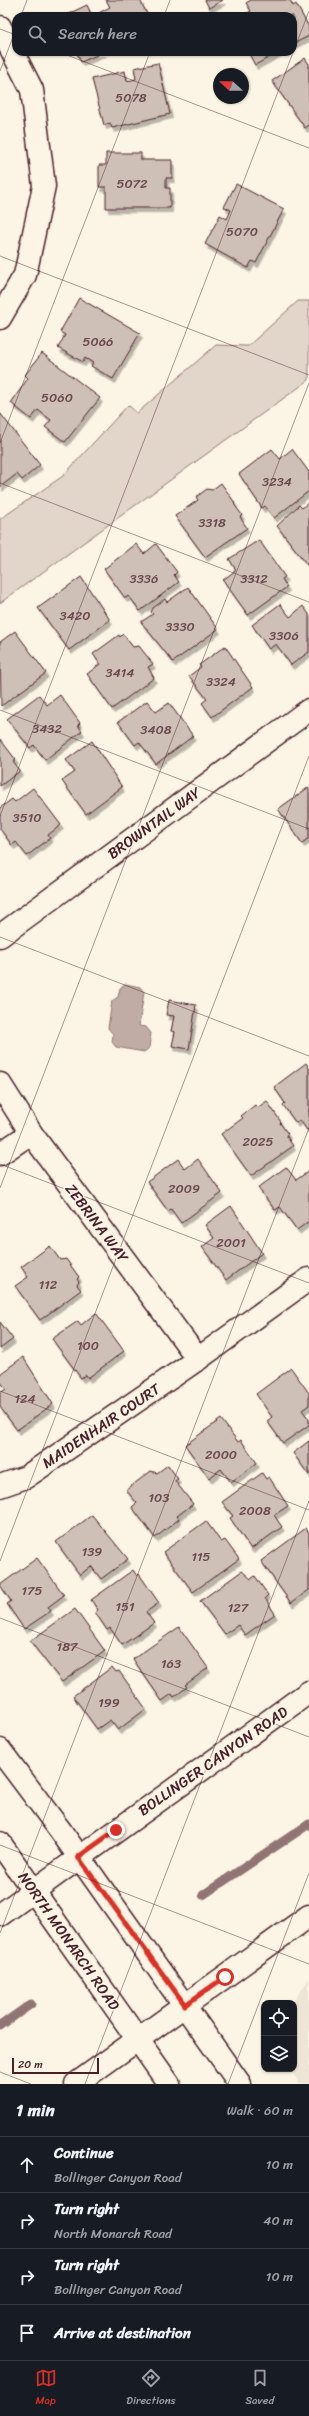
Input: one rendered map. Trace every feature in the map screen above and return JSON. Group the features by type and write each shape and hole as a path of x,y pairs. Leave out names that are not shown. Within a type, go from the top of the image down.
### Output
{"street":[{"path":"0,27 12,51"},
{"path":"0,318 25,275 44,186 32,90 15,56"},
{"name":"BROWNTAIL WAY","path":"0,936 309,710"},
{"name":"ZEBRINA WAY","path":"0,1084 31,1133 198,1360"},
{"path":"0,1154 31,1133"},
{"name":"MAIDENHAIR COURT","path":"0,1486 26,1477 198,1360 309,1279"},
{"name":"BOLLINGER CANYON ROAD","path":"0,1915 78,1857 309,1692"},
{"path":"0,1750 185,2005 240,2084"},
{"name":"NORTH MONARCH ROAD","path":"0,1843 169,2084"},
{"path":"76,2084 309,1916"}],"shaded area":[{"path":"298,301 309,301 309,380 0,603 0,519 63,476 128,405 137,413 216,345 248,346"},
{"path":"126,984 140,987 144,992 139,1026 146,1027 151,1033 149,1048 144,1052 116,1047 112,1042 113,1034 108,1028 112,1001 118,997 120,988"},
{"path":"309,1979 309,2084 299,2084 293,2072 297,2072 297,2000 294,2000"}],"building":[{"path":"106,0 140,0 146,12 101,12 110,7"},
{"path":"205,0 223,0 209,8"},
{"path":"251,0 290,0 293,6 296,4 309,27 309,36 297,42 297,12 249,12 251,11 246,3"},
{"path":"87,5 90,12 72,12"},
{"path":"78,56 95,56 81,62"},
{"path":"250,56 272,56 255,65"},
{"path":"305,58 309,64 309,125 305,128 272,81"},
{"path":"158,63 170,114 112,128 110,123 104,125 92,79 125,71 127,81 136,79 134,68"},
{"path":"106,153 141,153 141,160 172,160 172,178 166,178 166,188 170,188 170,208 106,208 106,187 99,187 99,165 106,165"},
{"path":"236,184 284,209 256,263 252,261 248,268 205,244 220,215 227,219 231,210 224,207"},
{"path":"79,298 140,333 113,379 91,366 93,363 85,358 83,362 58,348 65,335 60,332"},
{"path":"42,353 100,398 65,442 45,427 51,420 38,410 31,419 11,403 28,378 25,375"},
{"path":"0,413 40,465 22,480 17,474 0,487"},
{"path":"272,449 280,459 292,449 309,472 309,491 274,518 265,506 262,508 239,474"},
{"path":"221,483 242,515 240,517 247,528 205,557 175,516 198,500 196,497 207,489 212,490"},
{"path":"309,502 309,567 277,526 299,505 302,508"},
{"path":"259,540 285,577 282,579 287,587 248,615 223,580 236,570 229,559"},
{"path":"136,544 144,554 156,544 177,572 174,575 179,582 140,611 129,596 125,598 104,569"},
{"path":"81,577 110,620 69,650 38,608"},
{"path":"188,587 218,629 173,662 141,622 153,614 151,612 153,608 165,599 167,602"},
{"path":"280,604 290,617 303,606 309,614 309,652 291,665 276,644 269,649 252,625"},
{"path":"15,631 46,673 1,706 0,642"},
{"path":"123,634 133,647 139,646 153,664 148,667 154,678 112,709 87,674 100,664 93,654 119,635 120,637"},
{"path":"225,646 253,687 212,717 202,703 207,699 189,676 201,667 199,665"},
{"path":"39,695 47,705 60,695 80,723 78,725 82,731 45,760 34,745 30,748 7,719"},
{"path":"147,701 156,712 169,703 193,736 156,764 139,742 135,745 118,722"},
{"path":"0,739 16,760 13,762 20,771 0,786"},
{"path":"92,741 122,787 86,814 62,781 75,772 66,760"},
{"path":"309,787 309,838 302,843 278,809"},
{"path":"33,788 61,825 48,835 50,838 27,856 16,842 12,845 0,829 0,808 12,799 15,802"},
{"path":"169,1000 196,1005 189,1049 172,1046 175,1032 171,1031 174,1016 166,1015"},
{"path":"306,1063 309,1068 309,1129 307,1130 300,1120 296,1123 283,1105 285,1103 274,1087"},
{"path":"267,1101 288,1134 286,1135 293,1146 251,1176 221,1134 243,1118 241,1116 255,1105 257,1108"},
{"path":"178,1159 185,1169 198,1159 222,1193 181,1223 171,1209 168,1211 147,1182"},
{"path":"286,1167 296,1180 309,1171 309,1221 297,1230 280,1207 275,1210 258,1188"},
{"path":"231,1206 262,1253 226,1280 202,1247 214,1238 205,1225"},
{"path":"50,1246 60,1260 66,1259 79,1277 77,1279 79,1282 77,1285 81,1290 40,1320 15,1286 28,1277 21,1267"},
{"path":"96,1313 124,1351 88,1378 86,1375 81,1378 52,1339 78,1321 81,1325"},
{"path":"0,1322 13,1339 0,1349"},
{"path":"23,1357 53,1404 17,1430 0,1407 0,1393 6,1389 0,1381 0,1374"},
{"path":"291,1368 309,1393 309,1405 302,1410 309,1419 309,1425 283,1443 267,1421 272,1417 256,1394"},
{"path":"221,1419 238,1442 241,1440 257,1463 231,1482 221,1469 209,1478 185,1445"},
{"path":"309,1441 309,1475 293,1453"},
{"path":"168,1465 178,1479 175,1481 193,1504 177,1516 179,1519 155,1538 132,1507 137,1503 126,1490 151,1471 157,1473"},
{"path":"262,1473 266,1479 269,1477 288,1506 274,1515 282,1527 251,1549 230,1518 233,1516 222,1502"},
{"path":"92,1515 128,1559 101,1579 91,1566 80,1575 56,1542"},
{"path":"206,1521 221,1542 225,1540 239,1559 193,1592 163,1552"},
{"path":"306,1528 309,1533 309,1590 291,1603 261,1561"},
{"path":"37,1558 64,1595 48,1607 51,1611 24,1629 7,1604 11,1601 0,1585"},
{"path":"133,1570 137,1576 139,1574 159,1603 146,1612 154,1623 122,1645 110,1628 107,1630 95,1612 98,1610 91,1600"},
{"path":"242,1571 251,1579 255,1576 268,1595 265,1598 275,1614 245,1635 238,1625 225,1634 200,1601"},
{"path":"75,1609 105,1651 62,1682 30,1641"},
{"path":"179,1627 208,1668 185,1685 187,1687 174,1697 172,1694 162,1701 133,1659"},
{"path":"112,1667 116,1672 119,1671 146,1709 118,1730 110,1720 97,1729 73,1696"}],"waterway":[{"path":"203,1895 309,1824"},
{"path":"0,2026 31,2004"}],"route":[{"path":"116,1830 78,1857 185,2005 225,1977"}]}
